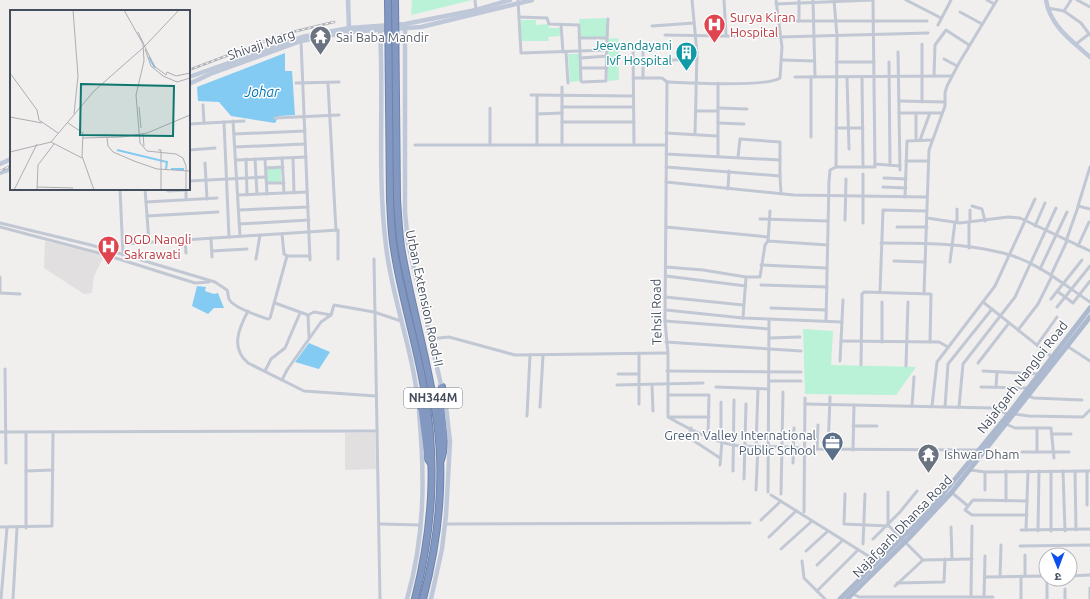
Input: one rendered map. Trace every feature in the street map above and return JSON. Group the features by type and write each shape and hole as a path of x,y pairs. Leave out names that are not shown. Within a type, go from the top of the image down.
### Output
{"highway":[{"name":"Urban Extension Road-II","path":"388,0 390,200 394,248 425,397 432,465 433,492 427,544 415,599"},
{"name":"Urban Extension Road-II","path":"395,0 397,199 401,248 426,356 436,416 440,464 439,505 435,543 423,599"},
{"path":"440,464 444,451 439,400 442,387"},
{"path":"418,400 421,405 428,459 432,465"}],"main road":[{"name":"Najafgarh Nangloi Road","path":"840,599 847,597 878,562 904,541 949,491 980,450 1011,415 1028,388 1054,359 1090,308"},
{"path":"967,469 1006,424 1011,415 1028,396 1054,359 1067,346 1090,317"},
{"name":"Najafgarh Dhansa Road","path":"847,597 853,594 904,541"}],"street":[{"path":"348,0 349,28"},
{"path":"475,0 476,10"},
{"name":"Shivaji Marg","path":"190,77 302,36 349,28 405,24 476,10 510,0"},
{"name":"Shivaji Marg","path":"190,84 210,74 301,41 348,32 405,29 451,20 518,2 532,0"},
{"path":"692,0 697,59 695,134"},
{"path":"724,0 726,35"},
{"path":"633,78 662,78 667,82 696,83 775,81 781,77 782,60 776,2 873,0 875,167 836,168 830,170 826,321"},
{"path":"906,0 941,18"},
{"path":"938,25 951,0"},
{"path":"988,0 994,4"},
{"path":"924,293 928,161 932,140 945,102 944,93 957,66 997,0"},
{"path":"1046,0 1052,19 1059,29 1090,58"},
{"path":"1064,11 1071,0"},
{"path":"1077,0 1090,7"},
{"path":"811,138 814,61 813,1"},
{"path":"834,1 837,36 836,168"},
{"path":"518,2 520,53 607,50"},
{"path":"799,2 799,21"},
{"path":"1048,8 1064,11 1081,23 1090,35 1076,44"},
{"path":"960,12 982,24"},
{"path":"519,16 548,18 549,24 579,25 582,82 606,81 608,20"},
{"path":"777,21 927,21"},
{"path":"652,26 694,23"},
{"path":"560,25 568,83"},
{"path":"405,29 405,212 408,243 429,339 442,387 446,406 450,442 445,524 442,549 432,599"},
{"path":"380,30 382,67 382,193 386,246 418,400 424,490 422,525 414,574 407,599"},
{"path":"934,76 935,45 946,30 969,45"},
{"path":"665,35 695,34 780,37 928,33"},
{"path":"579,38 607,38"},
{"path":"282,234 284,254 287,256 310,258 301,41"},
{"path":"922,44 922,102"},
{"path":"633,46 634,145"},
{"path":"643,52 643,78"},
{"path":"898,52 900,170"},
{"path":"580,58 607,56"},
{"path":"673,60 697,59"},
{"path":"944,59 957,66"},
{"path":"782,60 814,61"},
{"path":"836,62 874,62"},
{"path":"889,62 890,165"},
{"path":"581,68 607,68"},
{"path":"795,77 952,76"},
{"path":"847,77 849,149"},
{"path":"862,77 863,167"},
{"path":"296,83 339,82"},
{"name":"Tehsil Road","path":"667,82 665,321 668,417"},
{"path":"328,83 336,231 338,230 338,259"},
{"path":"718,83 718,156"},
{"path":"562,87 562,145"},
{"path":"531,95 633,96"},
{"path":"537,95 537,145"},
{"path":"899,101 945,102"},
{"path":"203,105 204,123"},
{"path":"562,107 633,107"},
{"path":"490,108 490,145"},
{"path":"696,111 746,110"},
{"path":"899,113 942,113"},
{"path":"916,113 918,140"},
{"path":"918,140 930,113"},
{"path":"537,114 562,114"},
{"path":"275,118 340,115"},
{"path":"233,121 240,236"},
{"path":"190,124 244,121"},
{"path":"224,122 229,237"},
{"path":"562,122 634,122"},
{"path":"718,122 744,124"},
{"path":"836,128 863,128"},
{"path":"234,134 305,131"},
{"path":"666,133 717,136"},
{"path":"738,157 739,140 753,139 781,142 781,194"},
{"path":"906,197 907,141 932,140"},
{"path":"235,147 305,144"},
{"path":"415,145 666,145"},
{"path":"190,150 215,148"},
{"path":"666,154 780,160"},
{"path":"236,160 306,157"},
{"path":"282,158 284,193"},
{"path":"293,158 294,193"},
{"path":"0,164 10,159"},
{"path":"255,159 258,194"},
{"path":"265,159 267,194"},
{"path":"246,160 247,195"},
{"path":"906,161 928,161"},
{"path":"205,163 207,198"},
{"path":"875,164 900,166"},
{"path":"666,166 780,176"},
{"path":"266,168 283,167"},
{"path":"1018,330 1038,304 1052,275 1066,241 1090,168"},
{"path":"0,173 10,169"},
{"path":"728,171 728,189"},
{"path":"863,174 863,223"},
{"path":"190,181 266,177"},
{"path":"884,178 906,179"},
{"path":"845,220 846,179"},
{"path":"267,183 284,182"},
{"path":"666,182 781,194 927,197"},
{"path":"883,187 906,188"},
{"path":"120,190 123,255"},
{"path":"145,190 149,242"},
{"path":"168,190 169,200"},
{"path":"186,190 186,199"},
{"path":"238,195 307,192"},
{"path":"146,202 217,198"},
{"path":"932,406 936,364 995,286 1035,199"},
{"path":"1035,226 1045,203"},
{"path":"972,206 982,209 985,221"},
{"path":"239,210 308,207"},
{"path":"1078,207 1090,209"},
{"path":"959,407 963,364 1015,297 1056,208"},
{"path":"950,262 958,209"},
{"path":"880,292 883,210 927,211"},
{"path":"969,248 970,210"},
{"path":"666,267 703,270 747,277 760,277 765,245 768,241 770,211"},
{"path":"147,216 218,212"},
{"path":"1040,269 1067,212"},
{"path":"927,218 956,222 970,222 1008,217 1025,221 1090,251"},
{"path":"760,219 828,221"},
{"path":"239,224 309,220"},
{"path":"1078,246 1090,222"},
{"path":"0,223 123,255 215,282 227,290 232,303 269,319 275,304 287,256"},
{"path":"666,226 768,237"},
{"path":"897,227 926,227"},
{"path":"0,228 106,255 195,283 215,282"},
{"path":"123,244 336,231"},
{"path":"256,259 260,235"},
{"path":"211,238 212,257"},
{"path":"185,240 186,253"},
{"path":"768,241 828,245"},
{"path":"881,244 926,243 1003,253 1052,275 1071,290 1090,302"},
{"path":"212,252 247,249"},
{"path":"374,260 380,524 380,599"},
{"path":"1051,299 1082,260"},
{"path":"894,261 925,262"},
{"path":"762,265 827,268"},
{"path":"1057,307 1090,266"},
{"path":"666,276 746,286"},
{"path":"744,318 743,305 747,277"},
{"path":"0,278 0,293 20,294"},
{"path":"1057,291 1073,303 1090,281"},
{"path":"761,285 827,287"},
{"path":"861,365 863,293 924,293 932,295 930,342"},
{"path":"665,297 743,305"},
{"path":"840,361 842,300"},
{"path":"882,302 882,342"},
{"path":"906,366 908,302"},
{"path":"984,302 1054,359"},
{"path":"275,304 308,315 314,312 331,315"},
{"path":"282,380 308,339 321,322 331,315 335,304 374,312 401,322"},
{"path":"771,308 826,310"},
{"path":"945,407 948,364 992,309"},
{"path":"666,310 769,320 842,322"},
{"path":"248,311 240,329 237,347 243,359 304,391 376,396"},
{"path":"265,371 271,359 285,348 300,313"},
{"path":"308,315 308,339"},
{"path":"1037,345 1057,317"},
{"path":"768,492 770,381 769,320"},
{"path":"665,321 769,330"},
{"path":"978,363 1009,323"},
{"path":"429,339 449,337 509,354 543,355 667,353"},
{"path":"769,338 800,337"},
{"path":"666,342 801,351"},
{"path":"841,342 941,342 948,347"},
{"path":"1067,346 1090,361"},
{"path":"639,354 639,404"},
{"path":"527,416 530,355"},
{"path":"540,407 543,355"},
{"path":"5,369 6,463"},
{"path":"667,371 801,372"},
{"path":"983,371 1039,374"},
{"path":"996,387 997,372"},
{"path":"618,374 639,374"},
{"path":"912,406 914,377"},
{"path":"770,381 801,380"},
{"path":"617,385 639,386 703,383"},
{"path":"652,385 653,411"},
{"path":"716,387 769,389"},
{"path":"981,387 1028,388"},
{"path":"756,490 758,389"},
{"path":"782,494 783,392"},
{"path":"668,395 709,395 708,436"},
{"path":"1028,396 1034,398 1082,400"},
{"path":"828,450 830,397"},
{"path":"804,512 805,398"},
{"path":"733,471 734,400"},
{"path":"720,465 721,402"},
{"path":"744,479 746,404"},
{"path":"805,404 997,408 1011,415 1029,416 1083,417 1090,410"},
{"path":"853,450 854,405"},
{"path":"668,417 709,417"},
{"path":"668,417 708,436 734,445 828,450 980,450"},
{"path":"817,449 818,424"},
{"path":"1006,424 1015,428 1051,428 1054,458"},
{"path":"853,426 877,426"},
{"path":"691,428 688,437 720,458"},
{"path":"793,463 794,428"},
{"path":"1037,428 1037,452"},
{"path":"0,432 377,431"},
{"path":"26,432 26,528"},
{"path":"0,527 26,528 52,526 53,432"},
{"path":"1052,434 1071,434"},
{"path":"1022,452 1069,452"},
{"path":"967,469 986,472 1088,471 1087,505"},
{"path":"26,471 53,470"},
{"path":"1006,471 1006,501"},
{"path":"1026,530 1028,471"},
{"path":"1038,531 1039,471"},
{"path":"1051,471 1051,531"},
{"path":"1063,471 1064,531"},
{"path":"1075,471 1076,530"},
{"path":"985,490 986,472"},
{"path":"873,540 917,491"},
{"path":"949,491 968,506"},
{"path":"888,492 888,525 923,560"},
{"path":"845,494 844,524 888,525"},
{"path":"863,544 864,494"},
{"path":"771,495 878,562"},
{"path":"1027,501 973,500 965,510 972,515 1027,515"},
{"path":"761,520 781,501"},
{"path":"769,538 796,511"},
{"path":"781,549 812,521"},
{"path":"445,524 750,523"},
{"path":"380,524 422,525"},
{"path":"971,596 972,526"},
{"path":"952,527 952,559"},
{"path":"2,599 7,528"},
{"path":"13,599 17,528"},
{"path":"1021,530 1064,531 1090,529"},
{"path":"806,551 828,531"},
{"path":"818,565 843,540"},
{"path":"1000,577 1001,545"},
{"path":"1020,546 1090,545"},
{"path":"817,591 858,550"},
{"path":"1021,599 1025,555"},
{"path":"984,596 985,556"},
{"path":"945,560 944,582 896,584 923,560 972,559"},
{"path":"802,561 804,578 825,599"},
{"path":"1078,576 1090,575"},
{"path":"985,577 1038,576"},
{"path":"1047,587 1047,599"},
{"path":"1090,588 1090,599"},
{"path":"1065,589 1065,599"},
{"path":"853,594 859,597 993,596"}],"shaded area":[{"path":"45,241 104,256 94,276 92,293 84,294 44,268"},
{"path":"345,433 375,433 376,469 345,470"}],"green space":[{"path":"412,0 472,0 411,15"},
{"path":"608,18 609,38 581,38 579,19"},
{"path":"521,20 536,20 536,25 548,24 549,28 560,28 560,36 548,37 549,41 521,41"},
{"path":"618,38 619,80 608,81 608,39"},
{"path":"568,54 580,54 581,81 570,82"},
{"path":"281,167 281,182 267,182 267,168"},
{"path":"803,329 833,331 831,365 916,367 896,395 805,394"}],"water":[{"name":"Johar","path":"285,53 285,71 292,71 295,115 279,116 275,123 231,116 219,102 198,101 197,87"},
{"path":"197,286 206,287 205,291 214,294 218,293 224,308 214,308 208,314 192,306"},
{"path":"309,343 330,352 319,369 295,362"}],"railway":[{"path":"190,70 284,34 334,22"},
{"path":"0,171 10,166"}],"place":[{"name":"Surya Kiran Hospital","path":"715,44"},
{"name":"Sai Baba Mandir","path":"320,56"},
{"name":"Jeevandayani Ivf Hospital","path":"687,72"},
{"name":"DGD Nangli Sakrawati","path":"109,266"},
{"name":"Green Valley International Public School","path":"832,462"},
{"name":"Ishwar Dham","path":"929,474"}]}
